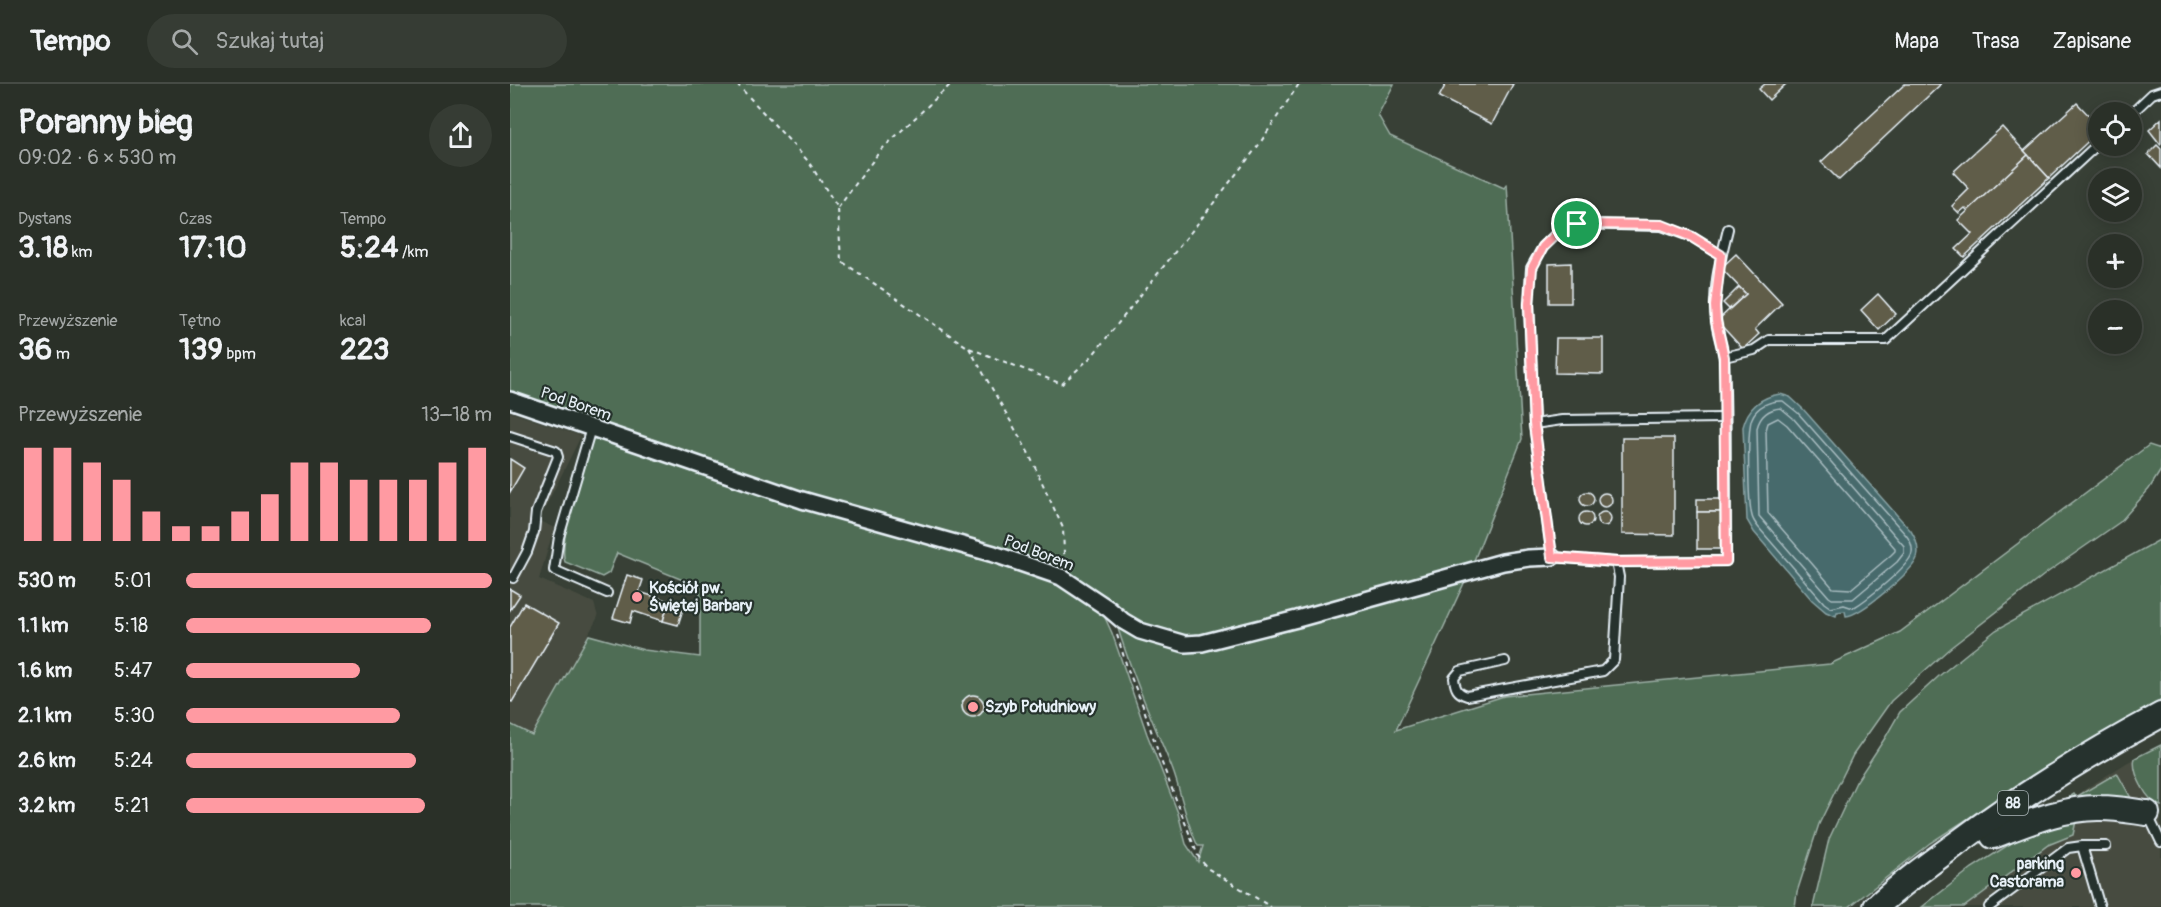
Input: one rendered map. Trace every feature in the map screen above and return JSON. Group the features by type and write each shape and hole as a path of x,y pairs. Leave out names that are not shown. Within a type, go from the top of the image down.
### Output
{"main road":[{"name":"88","path":"1876,907 1901,884 2043,782 2161,716"},
{"name":"88","path":"1900,907 2035,807 2161,733"},
{"path":"1993,836 2038,819 2078,809 2099,807 2147,813"}],"street":[{"name":"Pod Borem","path":"510,400 802,500 994,554 1061,577 1140,631 1185,645 1297,620 1503,562 1552,557"}],"lane":[{"path":"2142,104 2152,94 2161,91"},
{"path":"1724,357 1754,350 1769,340 1886,340 2088,153"},
{"path":"1721,255 1692,237 1662,225 1577,224 1558,232 1543,247 1532,268 1529,304 1534,424 1552,557 1616,562 1726,561 1724,357 1715,306 1721,255 1728,229"},
{"path":"1534,424 1562,420 1724,418"},
{"path":"591,428 559,537 554,570 607,593"},
{"path":"510,436 556,451 558,457 536,512 534,532 527,552 513,578"},
{"path":"1505,661 1460,670 1454,678 1459,693 1467,696 1603,671 1614,660 1619,578 1616,562"},
{"path":"2147,813 2161,842"},
{"path":"2082,846 2100,907"},
{"path":"1989,907 2068,848 2106,846"}],"path":[{"path":"736,84 808,161 838,208 842,261 969,348 1062,384 1092,356 1191,232 1258,146 1299,84"},
{"path":"838,208 880,151 951,84"},
{"path":"969,348 1028,452 1063,528 1064,554 1079,589"},
{"path":"1109,609 1128,670 1198,856 1207,868 1271,907"}],"shaded area":[{"path":"510,412 581,436 539,520 554,528 539,579 594,603 598,617 532,735 510,724"},
{"path":"2161,745 2161,907 1964,907 2048,845 2073,835 2082,791 2128,762"}],"green space":[{"path":"510,84 1394,84 1378,115 1390,136 1504,188 1507,184 1522,439 1471,568 1198,640 1139,627 1094,590 1060,570 1033,558 870,516 510,393"},
{"path":"594,434 1059,580 1101,609 1112,633 1147,734 1178,813 1186,844 1198,862 1203,846 1198,846 1194,837 1172,768 1135,678 1116,622 1131,635 1166,644 1209,650 1456,581 1465,581 1396,730 1504,696 1830,664 1900,632 2149,445 2161,449 2161,470 2149,489 2120,522 2048,572 1950,648 1891,701 1853,755 1819,824 1797,892 1795,907 510,907 510,724 532,735 589,635 644,650 700,657 700,587 617,553 609,573 602,577 565,562 565,536 579,480"},
{"path":"2161,539 2161,700 2079,747 1930,843 1849,907 1813,907 1829,839 1856,782 1900,712 1939,676 1996,630"},
{"path":"2161,745 2161,806 2150,799 2141,786 2134,764 2135,758"},
{"path":"2117,773 2131,798 2127,801 2060,803 2074,794 2076,797"},
{"path":"2077,816 2073,835 2048,845 1964,907 1922,907 1972,868 2024,835"}],"water":[{"path":"1780,394 1790,397 1803,409 1911,531 1917,544 1917,558 1906,573 1874,601 1853,614 1846,616 1845,611 1837,612 1836,616 1826,612 1812,600 1754,532 1747,520 1743,427 1748,414 1756,404"}],"building":[{"path":"1446,84 1513,84 1492,124 1439,97"},
{"path":"1765,84 1786,84 1769,100 1759,89"},
{"path":"1905,84 1941,84 1839,180 1821,162"},
{"path":"2077,103 2088,115 2088,141 2049,178 2024,151"},
{"path":"2161,119 2161,143 2160,144 2149,130"},
{"path":"2002,127 2028,155 1968,211 1965,208 1959,213 1952,206 1969,189 1953,172"},
{"path":"2157,145 2161,149 2161,168 2148,154"},
{"path":"2028,155 2049,178 1964,257 1956,249 1972,234 1958,220"},
{"path":"1736,254 1782,303 1755,329 1759,334 1743,349 1717,321 1746,294 1721,268"},
{"path":"1571,263 1571,303 1549,303 1549,264"},
{"path":"1739,287 1746,294 1729,309 1723,303"},
{"path":"1878,294 1896,314 1879,330 1861,310"},
{"path":"1556,338 1603,338 1603,374 1555,373"},
{"path":"1622,438 1674,438 1674,535 1622,534"},
{"path":"510,459 524,468 510,492"},
{"path":"1584,492 1590,492 1594,499 1590,506 1584,506 1580,502 1580,496"},
{"path":"1602,493 1608,493 1612,500 1608,507 1602,507 1598,503 1598,497"},
{"path":"1697,499 1722,499 1722,512 1697,512"},
{"path":"1583,512 1589,512 1593,519 1589,526 1583,526 1579,522 1579,516"},
{"path":"1601,512 1607,512 1611,519 1607,526 1601,526 1597,522 1597,516"},
{"path":"1697,512 1722,512 1722,549 1697,549"},
{"name":"Kościół pw. Świętej Barbary","path":"627,575 643,580 639,592 669,601 663,621 633,611 630,623 613,618"},
{"path":"510,589 520,595 510,610"},
{"path":"669,601 684,606 678,625 663,621"},
{"path":"524,603 559,623 512,702 510,701 510,627"},
{"name":"Szyb Południowy","path":"973,695 983,702 984,706 977,716 973,717 963,710 962,706 969,696"}],"place":[{"name":"Kościół pw. Świętej Barbary","path":"637,597"},
{"name":"Szyb Południowy","path":"973,707"},
{"name":"parking Castorama","path":"2076,873"}],"route":[{"path":"1577,224 1662,225 1692,237 1721,255 1715,306 1724,357 1726,561 1616,562 1552,557 1534,424 1529,304 1532,268 1543,247 1558,232 1577,224"}]}
